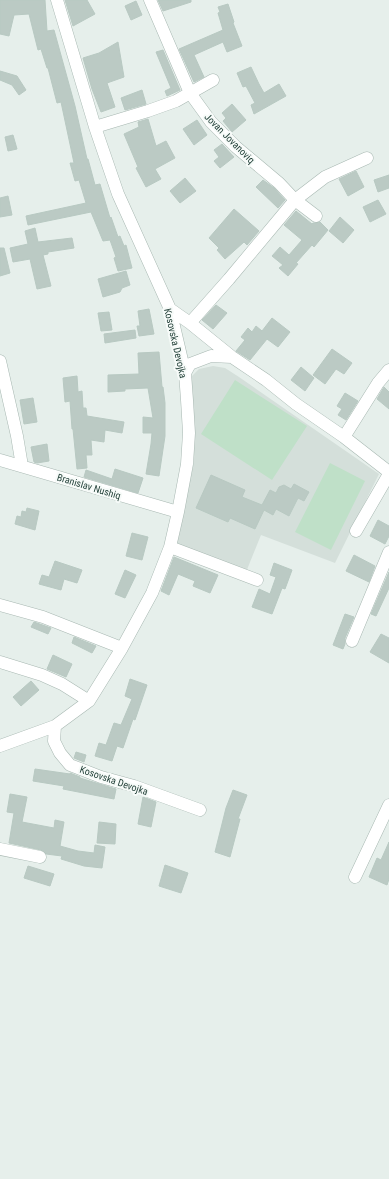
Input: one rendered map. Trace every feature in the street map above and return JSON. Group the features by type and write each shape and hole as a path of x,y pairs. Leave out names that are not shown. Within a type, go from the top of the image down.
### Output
{"street":[{"name":"Kosovska Devojka","path":"0,746 55,726 89,701 122,648 152,593 170,547 187,464 189,433 187,400 184,373 170,309 118,194 95,127 57,0"},
{"name":"Jovan Jovanoviq","path":"150,0 190,93 211,122 236,147 316,216"},
{"path":"95,127 176,101 213,80"},
{"path":"190,323 296,200 325,177 367,158"},
{"path":"170,309 232,357 344,437 389,473 356,530"},
{"path":"184,373 190,364 211,356 232,357"},
{"path":"0,361 17,436 22,466"},
{"path":"344,437 378,383 389,370"},
{"name":"Branislav Nushiq","path":"0,460 178,512"},
{"path":"170,547 257,580"},
{"path":"352,641 389,552"},
{"path":"0,605 43,617 122,648"},
{"path":"0,662 42,675 62,684 89,701"},
{"name":"Kosovska Devojka","path":"55,726 54,742 60,753 70,765 200,810"},
{"path":"355,877 389,805"},
{"path":"0,849 40,857"}],"shaded area":[{"path":"213,366 225,368 239,377 379,474 335,563 261,535 244,577 176,546 194,462 191,377 199,369"}],"green space":[{"path":"235,380 307,426 272,480 201,434"},
{"path":"330,463 365,481 331,550 295,532"}],"building":[{"path":"0,0 45,0 47,31 54,30 95,185 100,184 110,218 111,217 118,237 120,236 124,246 126,245 132,268 118,271 114,258 116,257 110,240 103,241 91,212 28,225 26,216 86,203 79,180 75,181 70,163 74,163 61,102 57,103 48,68 41,49 38,50 29,14 14,15 9,36 0,34"},
{"path":"65,0 87,0 95,14 73,26"},
{"path":"158,0 191,0 191,2 163,11"},
{"path":"136,1 142,15 131,20 125,6"},
{"path":"228,4 234,22 233,23 242,46 227,52 223,42 194,55 204,77 194,82 179,49 223,30 218,13 220,12 218,7"},
{"path":"118,42 124,77 107,83 115,107 101,112 92,89 83,58 99,53"},
{"path":"163,50 180,90 167,96 165,91 171,88 156,52"},
{"path":"251,67 264,93 279,84 286,96 254,114 251,105 255,103 246,86 243,87 237,73"},
{"path":"0,71 17,76 26,90 19,95 12,85 0,80"},
{"path":"142,90 146,104 125,110 121,98"},
{"path":"232,104 246,120 232,132 223,121 226,118 222,113"},
{"path":"148,119 156,146 166,141 175,158 155,169 161,179 146,187 136,168 138,167 124,134 139,127 138,122"},
{"path":"197,120 207,135 194,145 183,129"},
{"path":"13,135 17,149 8,151 5,137"},
{"path":"222,144 234,157 220,168 214,161 219,157 214,150"},
{"path":"356,171 364,187 348,196 339,179"},
{"path":"389,175 389,188 378,192 374,180"},
{"path":"185,178 196,191 180,203 170,191"},
{"path":"263,180 274,188 285,200 278,208 256,187"},
{"path":"8,196 12,215 0,217 0,198"},
{"path":"378,200 386,214 370,222 363,207"},
{"path":"234,209 259,231 247,245 244,242 225,259 217,250 219,248 209,238"},
{"path":"296,211 312,224 320,222 328,230 314,247 312,245 296,263 298,264 288,276 279,268 283,265 272,256 280,247 289,255 302,240 284,225"},
{"path":"340,217 354,230 343,243 329,231"},
{"path":"35,228 38,242 72,238 74,248 48,252 48,254 43,255 51,286 37,289 30,259 13,262 10,248 28,244 25,231"},
{"path":"0,248 4,248 10,273 0,276"},
{"path":"126,271 130,285 122,288 120,292 103,297 98,279"},
{"path":"216,305 227,313 213,329 202,320"},
{"path":"149,309 154,334 139,336 137,326 140,326 138,311"},
{"path":"109,312 112,330 101,331 98,313"},
{"path":"272,318 290,332 278,347 267,339 250,360 236,351 245,340 241,337 248,328 252,332 256,326 262,331"},
{"path":"135,330 136,338 105,343 104,334"},
{"path":"332,349 352,363 344,374 336,369 325,384 313,375"},
{"path":"159,352 165,403 165,436 159,476 146,474 152,433 143,433 143,417 153,418 148,388 125,389 125,391 108,392 108,375 139,374 138,353"},
{"path":"301,367 314,378 305,391 291,380"},
{"path":"77,376 78,392 82,391 83,408 86,408 87,416 124,422 122,433 105,430 104,442 91,440 92,455 86,455 87,468 77,469 70,401 65,402 63,378"},
{"path":"384,387 389,392 389,409 377,399"},
{"path":"345,393 358,401 346,420 338,415 342,409 337,406"},
{"path":"33,398 37,422 24,424 20,400"},
{"path":"47,444 49,461 34,462 31,447"},
{"path":"115,469 143,478 138,493 84,477 86,470 112,479"},
{"path":"211,475 245,490 242,497 262,505 270,490 276,493 279,487 284,485 291,489 294,484 309,492 304,501 298,498 289,516 276,509 273,515 264,510 255,529 230,518 228,522 196,508"},
{"path":"27,508 39,511 35,530 15,524 17,516 21,517 22,511 26,512"},
{"path":"378,520 389,526 389,536 385,544 370,536"},
{"path":"132,533 148,537 142,560 126,556"},
{"path":"354,555 375,566 369,582 346,571"},
{"path":"174,557 218,575 210,593 193,586 195,581 178,574 169,595 161,591"},
{"path":"55,561 82,570 77,583 64,579 61,590 39,584 42,575 49,577"},
{"path":"274,563 292,570 285,589 282,588 272,614 252,607 259,589 270,594 276,577 270,575"},
{"path":"125,570 136,575 125,598 115,594"},
{"path":"389,572 389,588 376,616 371,614"},
{"path":"345,614 354,617 345,638 343,649 333,645"},
{"path":"34,622 51,628 48,634 31,627"},
{"path":"381,634 389,638 389,663 370,652"},
{"path":"74,637 96,646 92,653 72,643"},
{"path":"53,655 72,664 66,677 47,669"},
{"path":"130,679 147,685 135,720 133,719 123,748 117,746 112,761 95,756 99,743 106,745 114,723 121,725 132,699 125,696"},
{"path":"31,681 39,690 21,706 13,697"},
{"path":"76,752 86,755 84,762 74,758"},
{"path":"35,769 70,773 80,778 116,789 114,799 63,789 64,786 33,781"},
{"path":"233,790 247,795 238,819 240,819 230,857 215,852 226,808"},
{"path":"10,794 27,797 22,822 54,828 55,820 64,822 60,846 78,851 94,853 95,845 105,847 102,868 84,866 61,859 62,856 46,854 41,850 9,843 14,813 7,812"},
{"path":"143,797 156,802 151,827 138,824"},
{"path":"99,822 116,824 115,844 97,843"},
{"path":"389,842 389,879 387,885 369,877 377,858 381,860"},
{"path":"165,865 188,873 181,893 159,886"},
{"path":"28,866 54,874 50,886 24,878"}]}
